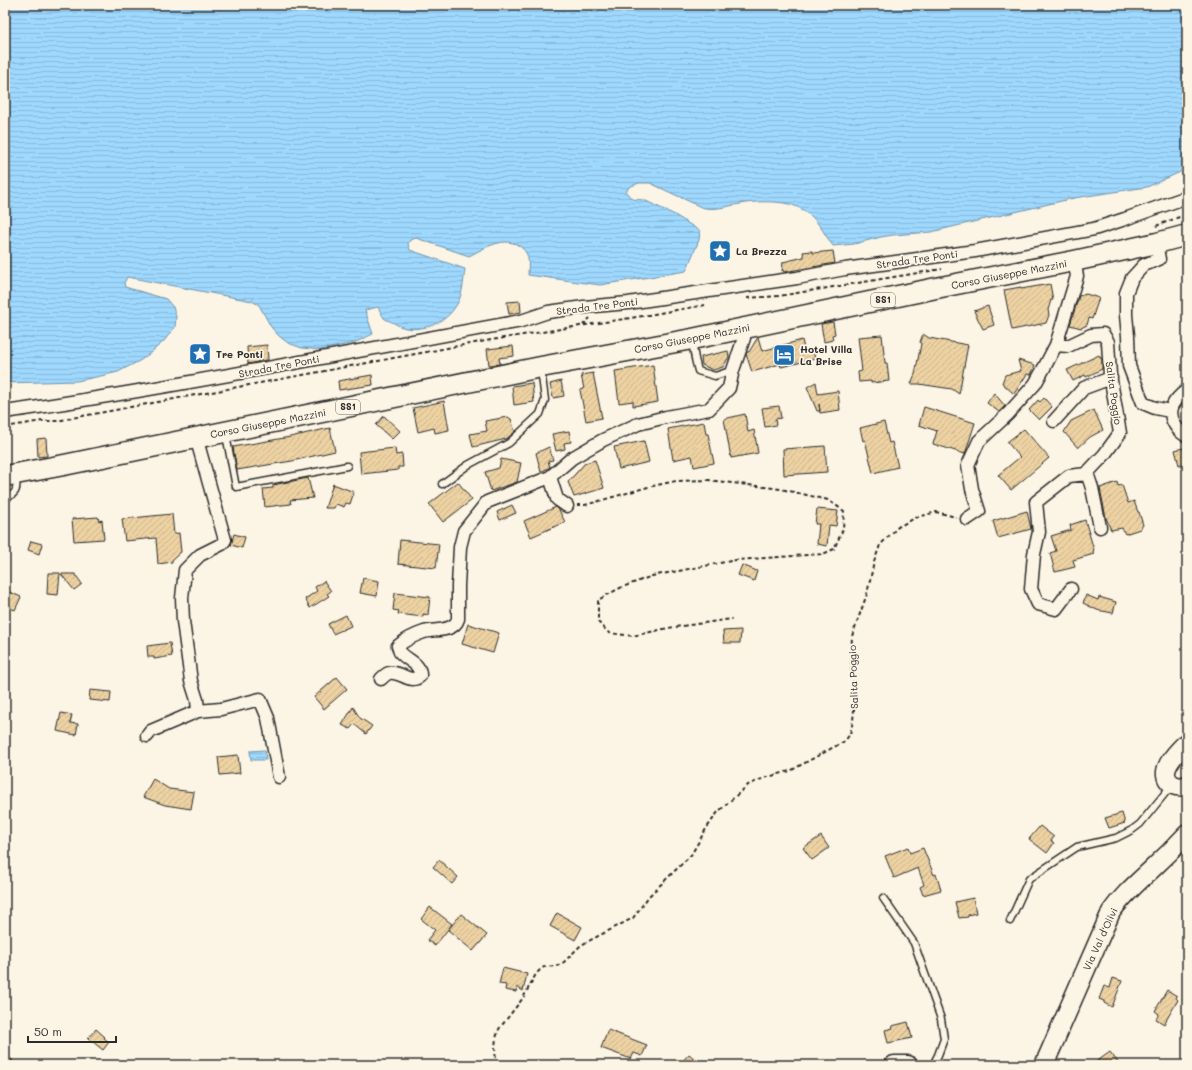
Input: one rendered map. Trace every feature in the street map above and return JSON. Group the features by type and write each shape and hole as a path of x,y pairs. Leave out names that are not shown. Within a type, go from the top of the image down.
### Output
{"main road":[{"name":"Corso Giuseppe Mazzini","path":"10,476 541,367 692,339 1074,261 1153,235 1187,235"}],"street":[{"name":"Strada Tre Ponti","path":"5,412 75,402 217,377 521,321 548,312 628,303 790,279 845,269 983,249 1094,229 1125,220 1187,197"},
{"path":"1153,235 1159,259 1144,265 1132,278 1126,293 1129,366 1144,403 1155,408 1170,411"},
{"path":"967,519 979,511 972,489 968,465 979,441 1008,414 1035,384 1056,345 1077,276 1074,261"},
{"path":"405,630 424,632 451,628 458,622 460,547 464,531 487,502 550,477 572,458 603,440 638,424 709,409 729,388 733,370 744,338 745,328"},
{"name":"Salita Poggio","path":"1056,345 1068,346 1091,335 1103,334 1108,342 1111,378 1120,433 1104,455 1087,473"},
{"path":"1054,421 1084,388 1111,378"},
{"path":"1187,390 1179,396 1170,411 1171,418 1180,433 1187,436"},
{"name":"Corso Giuseppe Mazzini","path":"196,438 224,540 222,544 200,555 186,570 182,598 183,621 191,681 197,700 198,711"},
{"path":"1071,589 1056,609 1038,604 1031,589 1034,554 1039,532 1036,502 1069,476 1087,473 1092,488 1100,527"},
{"path":"550,477 556,499 567,506"},
{"path":"381,679 390,673 397,673 415,680 420,676 417,665 401,652 398,646 403,641 424,632"},
{"path":"147,736 152,731 198,711 221,709 260,698 268,718 279,777"},
{"path":"1180,785 1167,779 1165,771 1174,757 1187,742"},
{"name":"Via Val d'Olivi","path":"1044,1065 1111,912 1132,887 1186,842"},
{"path":"894,1065 908,1065"}],"lane":[{"path":"692,339 698,371 715,376 733,370"},
{"path":"442,484 468,465 510,443 540,414 545,400 541,367"},
{"path":"225,432 236,487 347,466"},
{"path":"5,498 14,494 17,489 10,476"},
{"path":"1010,921 1029,879 1077,847 1116,838 1132,830 1180,785"},
{"path":"884,898 914,943 940,1019 944,1039 933,1065"}],"path":[{"path":"1153,235 1187,214"},
{"path":"741,299 778,296 944,268"},
{"path":"5,427 56,420 490,340 705,305"},
{"path":"567,506 585,505 648,487 676,481 708,480 781,489 828,500 844,511 843,529 834,549 823,554 736,560 652,576 620,588 598,600 598,622 609,634 633,636 668,628 732,619"},
{"name":"Salita Poggio","path":"496,1065 496,1043 499,1029 523,998 536,974 540,970 544,967 557,966 564,962 581,945 633,918 649,896 691,855 718,812 748,784 790,771 845,741 850,734 853,722 855,697 851,659 852,636 867,594 874,562 880,545 898,527 915,518 936,512 947,516 967,519"}],"water":[{"path":"5,5 1187,5 1187,169 1147,187 1074,198 931,232 893,235 854,244 833,246 813,217 796,206 778,202 758,202 706,208 650,183 639,183 629,187 626,192 632,199 644,200 675,215 700,231 699,240 686,271 600,285 528,275 528,261 526,253 516,244 509,242 502,242 489,246 469,256 416,238 410,240 408,244 410,250 465,269 461,296 449,315 432,325 413,329 402,327 384,318 378,307 365,310 373,334 354,343 320,350 302,348 288,343 271,327 259,305 252,301 127,277 124,283 125,287 166,299 173,307 176,317 175,327 164,341 141,360 118,372 77,381 5,383"},
{"path":"265,750 266,760 251,760 250,751"}],"building":[{"path":"812,251 813,253 833,251 835,263 784,272 783,270 782,271 783,262 804,257 803,252"},
{"path":"1050,284 1053,300 1051,300 1048,310 1049,315 1046,323 1012,330 1004,290 1021,287 1021,289"},
{"path":"1086,294 1099,298 1092,319 1089,318 1087,325 1081,328 1070,325 1079,296"},
{"path":"520,301 521,312 509,314 507,302"},
{"path":"988,306 994,325 983,329 974,311"},
{"path":"833,322 835,334 832,335 833,340 824,342 821,324"},
{"path":"923,334 929,338 968,345 959,394 952,389 911,384 915,374 921,344 920,342"},
{"path":"882,335 885,363 887,363 889,381 871,383 871,381 859,382 858,372 862,371 858,337"},
{"path":"758,337 762,351 802,340 805,353 813,350 815,359 781,367 780,364 752,372 746,354 749,352"},
{"path":"267,345 268,360 248,364 247,347"},
{"path":"513,346 514,356 499,358 500,364 489,365 487,349"},
{"path":"728,351 729,357 723,367 713,370 702,365 701,357"},
{"path":"1099,355 1102,360 1102,369 1086,377 1085,375 1073,381 1067,370"},
{"path":"1018,360 1035,365 1031,375 1027,374 1014,394 1002,383 1005,375 1021,371"},
{"path":"653,365 658,402 633,406 633,401 619,403 615,371"},
{"path":"593,373 602,418 586,421 580,390 584,389 581,375"},
{"path":"372,375 373,385 339,390 338,381"},
{"path":"561,381 564,396 553,398 550,384"},
{"path":"816,382 818,394 838,391 840,410 820,413 820,411 817,411 807,387"},
{"path":"532,383 534,402 514,405 512,386"},
{"path":"994,393 1005,406 999,412 987,403"},
{"path":"1044,398 1052,407 1039,420 1029,410 1038,400 1040,402"},
{"path":"444,401 449,430 435,433 434,428 418,432 413,408"},
{"path":"779,406 781,418 775,419 776,425 765,427 762,408"},
{"path":"924,407 975,423 965,454 933,444 937,431 919,425"},
{"path":"1094,410 1103,430 1090,437 1078,448 1064,432 1071,421"},
{"path":"745,414 748,432 754,430 758,453 731,458 724,419"},
{"path":"384,416 400,431 392,439 376,425"},
{"path":"508,417 511,419 515,432 506,439 473,447 470,434 487,431 485,421"},
{"path":"704,422 714,463 694,467 692,456 673,460 668,429"},
{"path":"884,422 889,443 892,442 898,467 873,473 865,440 863,441 860,428"},
{"path":"330,428 335,451 292,461 237,470 233,447"},
{"path":"1024,429 1049,458 1011,490 998,475 1020,457 1007,442"},
{"path":"569,431 571,442 564,443 565,449 556,451 552,434"},
{"path":"46,438 47,456 38,457 37,439"},
{"path":"644,441 649,462 619,469 614,447"},
{"path":"825,446 827,472 784,475 783,449"},
{"path":"549,447 553,460 548,461 550,467 541,472 536,453"},
{"path":"1187,447 1187,463 1179,465 1175,450"},
{"path":"395,448 396,455 402,454 403,467 398,467 398,470 361,474 359,452"},
{"path":"501,459 521,463 517,482 491,491 485,472 499,468"},
{"path":"595,460 604,488 574,497 568,482 585,463"},
{"path":"308,478 313,498 290,500 291,504 265,507 263,489 273,488 273,485"},
{"path":"458,482 472,500 443,522 429,504"},
{"path":"1117,482 1118,486 1122,485 1128,503 1134,501 1143,525 1140,529 1125,534 1122,528 1111,530 1106,518 1100,488"},
{"path":"333,484 354,492 350,504 346,503 344,507 336,504 334,508 325,508"},
{"path":"512,505 516,513 500,520 497,512"},
{"path":"556,507 565,522 531,537 524,521"},
{"path":"817,509 838,511 836,526 829,525 827,546 817,544 819,524 815,524"},
{"path":"1027,511 1031,529 998,538 993,521"},
{"path":"172,514 174,534 179,533 181,552 172,560 172,562 158,564 156,538 125,541 122,519"},
{"path":"98,517 99,521 102,520 104,539 74,541 72,519"},
{"path":"1085,520 1094,554 1073,560 1075,567 1055,572 1050,553 1056,551 1051,536 1071,530 1070,525"},
{"path":"234,534 245,537 242,548 231,545"},
{"path":"400,540 439,544 436,568 398,564"},
{"path":"31,541 42,544 39,554 28,550"},
{"path":"742,565 757,571 754,581 738,575"},
{"path":"48,573 60,573 58,595 47,594"},
{"path":"61,574 75,574 82,584 74,590"},
{"path":"363,578 379,581 377,596 360,593"},
{"path":"324,581 331,591 327,594 329,596 310,608 305,599 317,591 315,587"},
{"path":"5,590 21,597 15,610 5,606"},
{"path":"395,593 430,597 428,615 423,614 423,617 398,614 399,611 393,610"},
{"path":"1086,595 1098,600 1099,597 1116,602 1113,613 1097,610 1083,603"},
{"path":"346,615 351,626 333,634 328,624"},
{"path":"468,624 499,633 493,653 462,644"},
{"path":"741,630 740,643 724,643 723,631"},
{"path":"170,643 172,656 154,659 154,657 148,657 147,646"},
{"path":"337,677 347,689 324,709 314,697"},
{"path":"90,690 111,692 110,702 89,700"},
{"path":"353,707 360,718 372,726 366,734 354,724 350,729 342,725"},
{"path":"61,713 72,715 70,723 78,724 76,735 57,731"},
{"path":"238,755 240,773 220,775 218,757"},
{"path":"153,779 169,789 194,792 191,809 165,805 143,797"},
{"path":"1122,813 1125,823 1109,828 1105,818"},
{"path":"1040,826 1054,837 1051,841 1054,843 1047,853 1029,839"},
{"path":"821,836 829,848 812,860 803,848"},
{"path":"908,847 910,853 923,848 934,875 936,874 941,890 923,895 920,887 924,885 918,868 894,878 885,856"},
{"path":"439,860 458,877 452,884 433,867"},
{"path":"973,898 976,913 968,915 968,917 959,918 955,902"},
{"path":"430,907 452,924 435,946 427,940 435,930 421,919"},
{"path":"557,913 582,927 575,940 550,926"},
{"path":"461,914 487,935 473,951 448,930"},
{"path":"503,968 527,974 523,991 517,987 516,992 505,990 506,985 499,984"},
{"path":"1113,978 1122,981 1112,1007 1099,999 1104,986 1110,988"},
{"path":"1167,990 1177,996 1176,998 1178,1000 1164,1024 1156,1019 1159,1014 1155,1011"},
{"path":"908,1022 912,1038 888,1043 885,1030 893,1028 892,1026"},
{"path":"96,1029 109,1042 103,1050 88,1038"},
{"path":"608,1030 647,1045 642,1056 634,1053 631,1059 601,1048"},
{"path":"1110,1052 1120,1065 1092,1065"},
{"path":"689,1054 702,1065 679,1065"}],"place":[{"name":"La Brezza","path":"720,251"},
{"name":"Tre Ponti","path":"200,354"},
{"name":"Hotel Villa La Brise","path":"784,355"}]}
